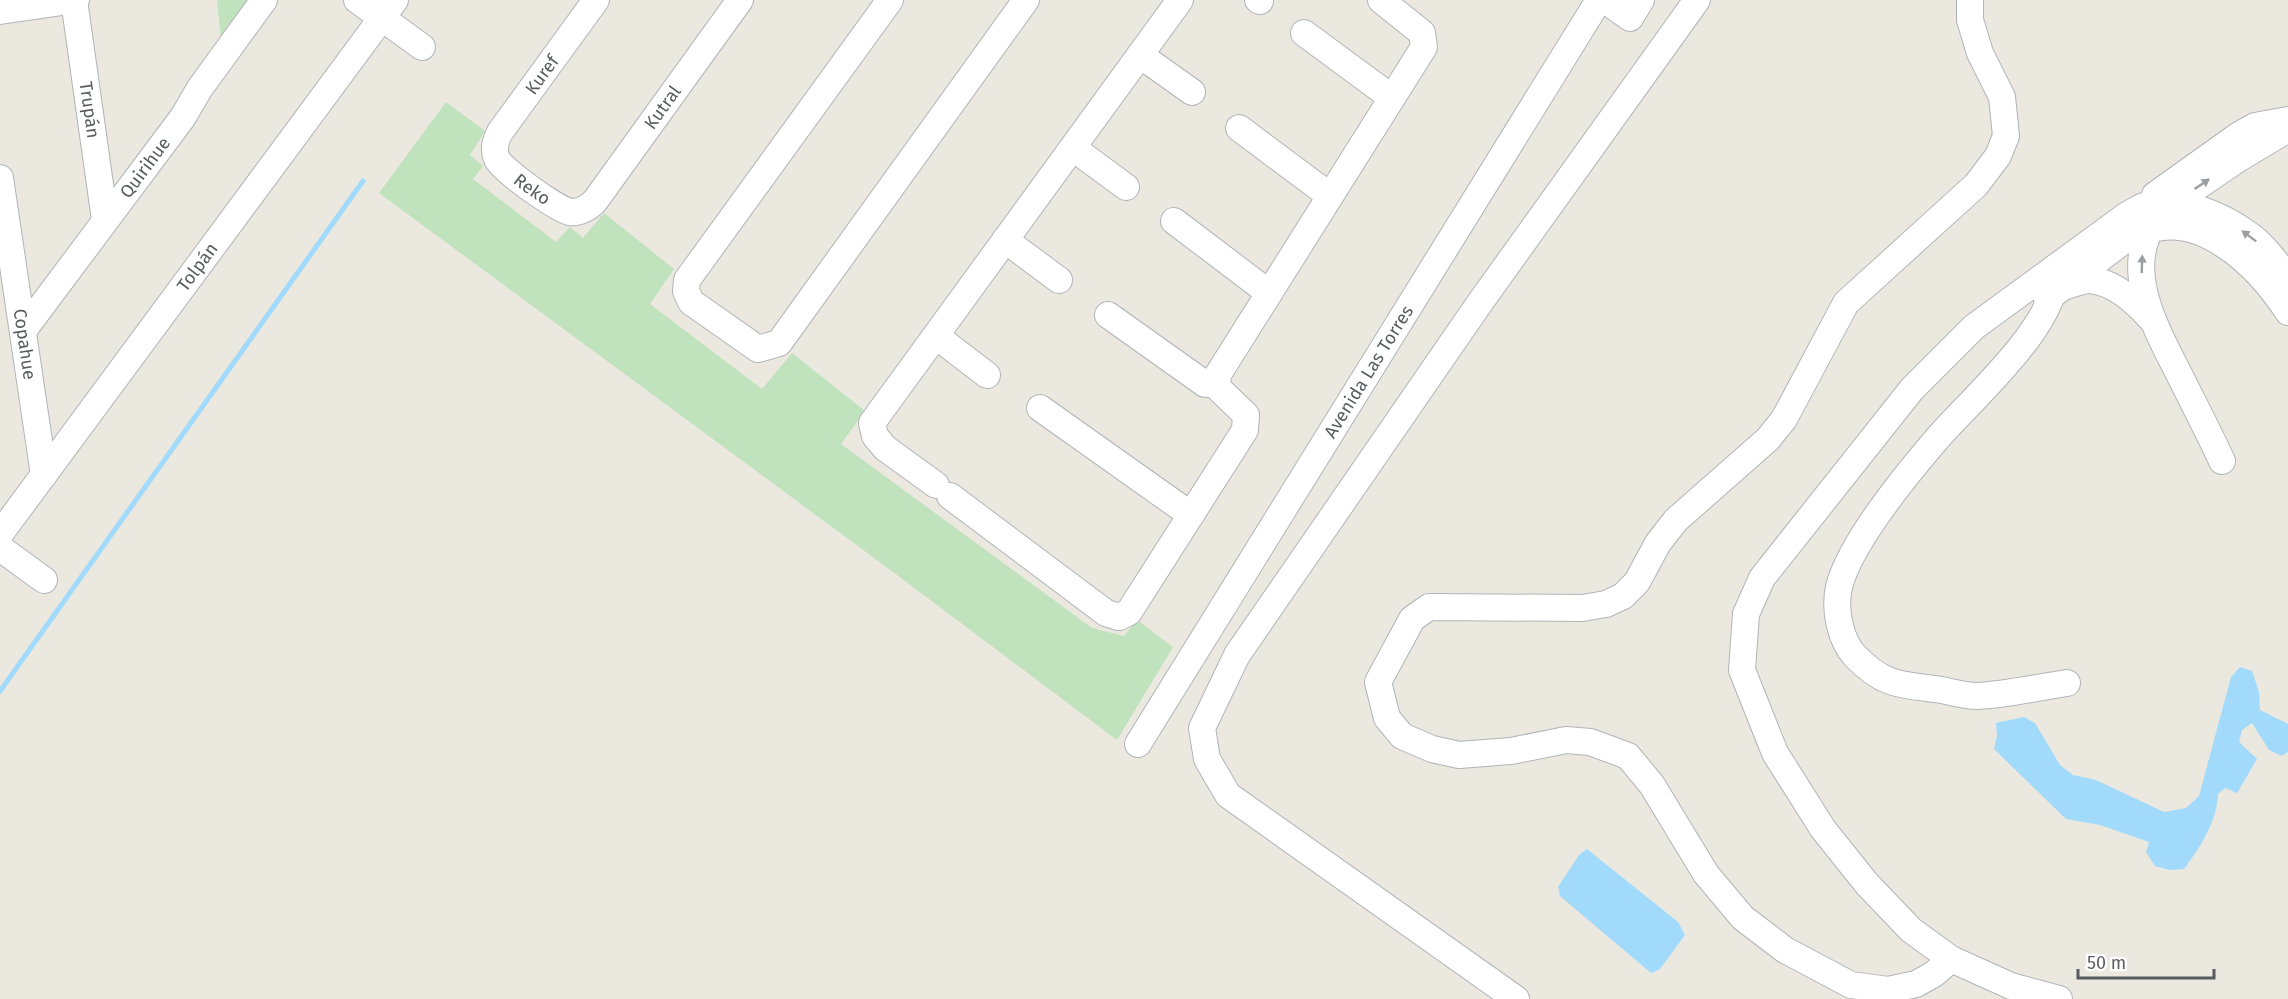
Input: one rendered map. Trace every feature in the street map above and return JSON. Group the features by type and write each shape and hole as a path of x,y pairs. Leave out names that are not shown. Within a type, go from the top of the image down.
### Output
{"street":[{"name":"Trupán","path":"75,0 105,220"},
{"path":"14,6 75,0"},
{"name":"Quirihue","path":"23,331 183,117 200,87 264,0"},
{"path":"357,0 388,9 422,47"},
{"name":"Kuref","path":"495,152 496,138 596,0"},
{"name":"Kutral","path":"580,211 595,201 740,0"},
{"path":"890,0 687,280 686,291 691,302 758,349 779,343 1026,0"},
{"path":"1180,0 872,423 875,436 885,448 1106,613 1119,617 1129,612 1245,430 1246,415 1218,388 1216,376 1424,47 1422,33 1381,0"},
{"name":"Avenida Las Torres","path":"1138,744 1599,0"},
{"path":"1605,0 1635,9"},
{"path":"1516,999 1228,795 1207,759 1202,728 1237,655 1479,304 1696,0"},
{"path":"1951,959 1934,974 1916,984 1888,990 1851,985 1785,950 1743,918 1706,874 1652,785 1628,756 1590,742 1566,740 1511,751 1459,755 1432,749 1402,736 1387,718 1378,682 1412,619 1428,607 1582,608 1606,604 1623,596 1637,582 1658,543 1676,520 1768,439 1784,419 1846,303 1976,185 1998,156 2006,135 2001,97 1980,53 1970,20 1970,0"},
{"name":"Tolpán","path":"0,534 388,9"},
{"path":"1304,33 1392,98"},
{"path":"1140,55 1192,92"},
{"path":"2067,683 1976,696 1896,684 1870,671 1850,651 1838,620 1839,588 1857,545 1900,484 1937,438 1989,386 2025,343 2058,284 2127,215 2239,135 2255,126 2288,120"},
{"path":"1239,128 1330,196"},
{"path":"2059,999 2011,986 1951,959 1911,930 1867,884 1823,829 1775,753 1742,670 1746,614 1762,578 1912,389 1974,327 1995,312 2058,284 2288,129"},
{"path":"1073,148 1126,187"},
{"name":"Reko","path":"495,152 497,159 506,169 560,208 566,211 580,211"},
{"name":"Copahue","path":"0,178 44,475"},
{"path":"2127,215 2147,205 2178,227 2204,233 2227,246 2256,270 2288,312"},
{"path":"2161,215 2201,210 2249,234 2272,257 2288,279"},
{"path":"2161,215 2143,251 2142,283 2152,320 2222,461"},
{"path":"1174,221 1269,293"},
{"path":"1005,240 1059,280"},
{"path":"2058,284 2090,280 2113,288 2136,302 2152,320"},
{"path":"1108,315 1205,384 1217,383"},
{"path":"936,336 987,375"},
{"path":"1040,408 1191,515"},
{"path":"0,548 44,580"}],"green space":[{"path":"217,0 250,0 221,40"},
{"path":"446,102 485,131 470,155 483,166 473,179 556,242 570,227 583,238 604,213 674,269 650,304 762,389 792,353 865,411 841,444 1092,628 1124,636 1137,620 1173,647 1117,740 379,193"}],"water":[{"path":"2240,667 2252,671 2259,692 2260,710 2288,724 2288,752 2282,756 2269,750 2252,723 2242,730 2239,742 2257,759 2237,793 2225,788 2218,794 2211,824 2202,843 2184,869 2170,870 2155,866 2146,852 2149,842 2100,825 2066,819 1994,749 1997,736 1996,723 2024,717 2035,723 2060,765 2073,775 2096,780 2164,812 2186,808 2199,796 2231,677"},
{"path":"1587,849 1678,922 1685,935 1660,969 1651,973 1560,896 1558,887 1579,855"}],"waterway":[{"path":"0,691 363,181"}]}
